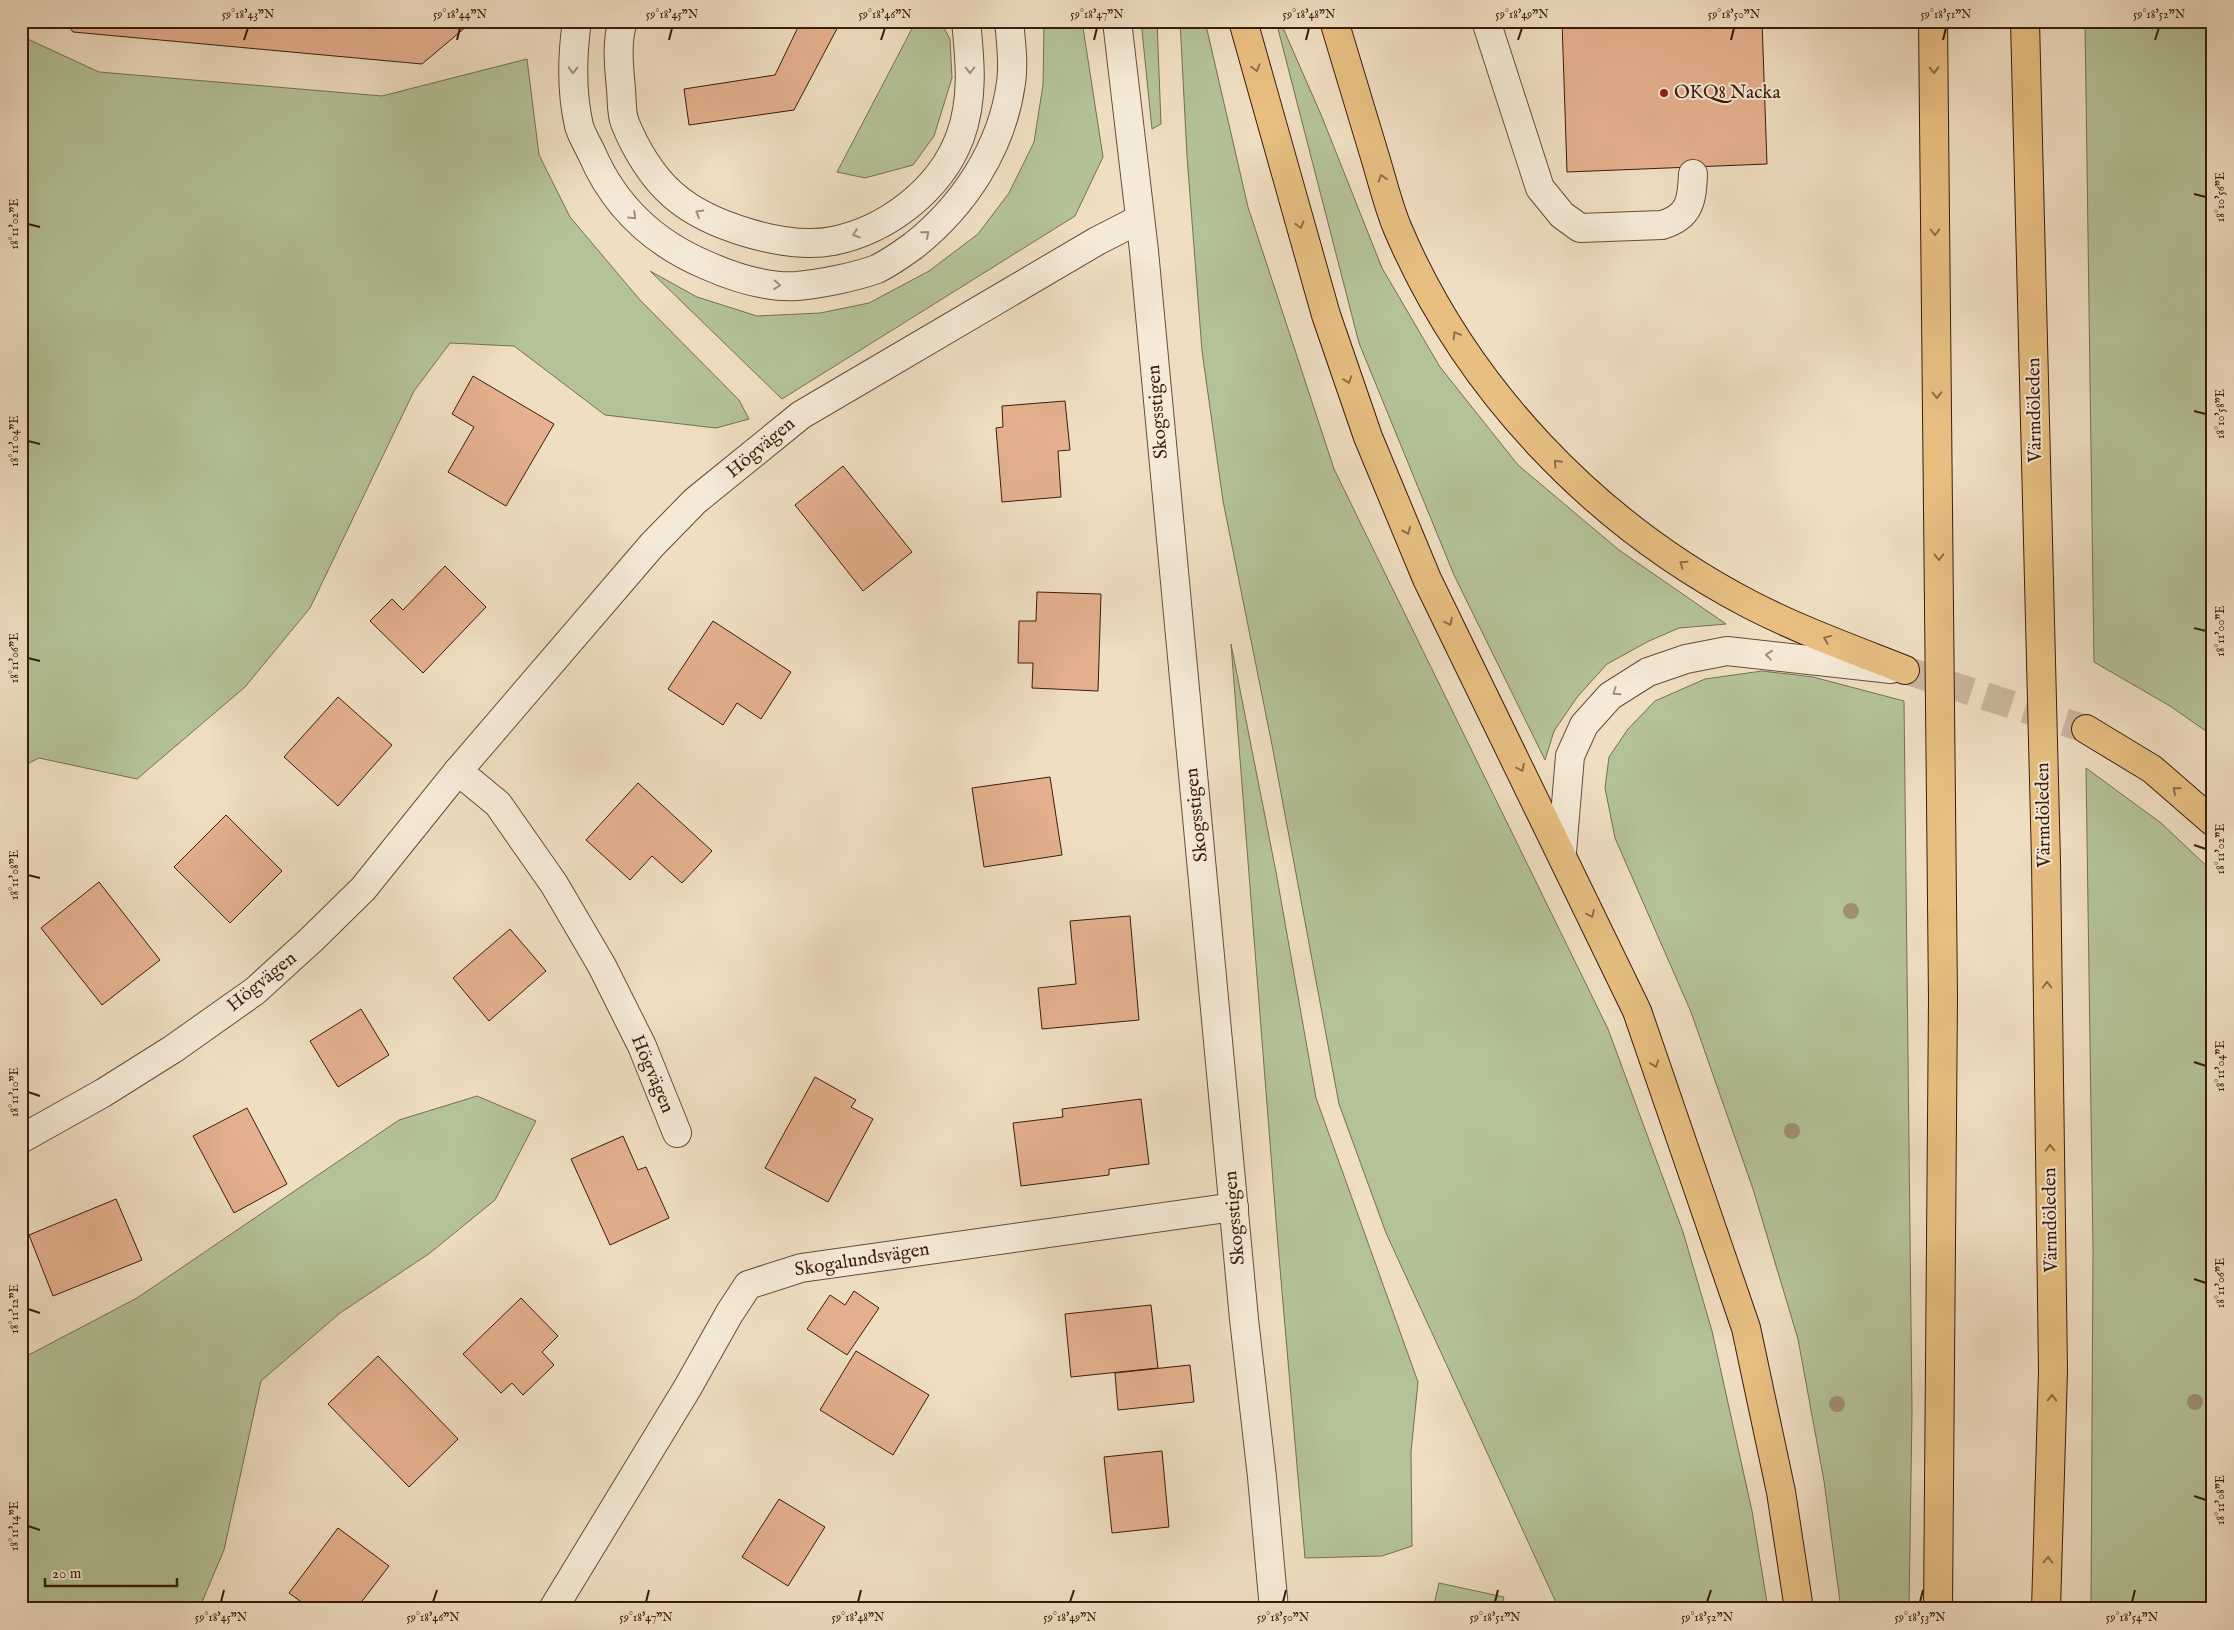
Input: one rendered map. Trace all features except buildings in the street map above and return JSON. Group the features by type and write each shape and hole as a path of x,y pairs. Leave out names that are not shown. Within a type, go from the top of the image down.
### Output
{"highway":[{"path":"1243,21 1326,315 1368,437 1427,579 1562,852 1637,1011 1746,1328 1781,1492 1799,1609"},
{"path":"1334,21 1396,225 1423,281 1470,359 1510,411 1559,466 1625,524 1696,573 1747,603 1796,627 1905,670"},
{"path":"1933,21 1943,998 1938,1609"},
{"name":"Värmdöleden","path":"2025,21 2046,861 2052,1331 2046,1609"},
{"path":"2086,729 2152,769 2213,822"}],"street":[{"path":"577,21 573,84 580,127 595,162 614,194 628,212 663,243 700,263 742,278 769,284 796,286 850,276 877,268 900,255 927,234 976,180 1006,111 1012,63 1009,21"},
{"path":"623,21 619,31 624,121 644,160 672,194 698,214 728,227 766,237 796,241 831,241 858,234 886,222 913,201 936,179 960,138 968,105 971,69 966,21"},
{"name":"Skogsstigen","path":"1117,21 1140,219 1274,1609"},
{"path":"1486,21 1540,188 1562,216 1580,228 1662,226 1674,222 1683,214 1690,203 1693,174"},
{"name":"Högvägen","path":"21,1140 166,1054 255,991 311,940 363,889 458,771 652,545 695,502 801,415 1097,241 1140,219"},
{"path":"1562,852 1570,756 1584,726 1610,696 1648,672 1686,658 1727,651 1905,670"},
{"name":"Högvägen","path":"458,771 498,804 554,884 602,966 642,1046 677,1133"},
{"name":"Skogalundsvägen","path":"553,1609 688,1387 728,1314 748,1285 801,1268 1234,1207"}],"green space":[{"path":"916,21 940,21 950,39 952,78 934,136 913,165 865,178 837,172"},
{"path":"1044,21 1082,21 1103,157 1075,216 782,399 650,271 697,297 757,316 820,313 869,303 929,271 978,234 1009,193 1034,142 1043,85"},
{"path":"1141,21 1157,21 1161,124 1152,129"},
{"path":"1180,21 1205,21 1248,207 1334,469 1608,1029 1683,1232 1712,1331 1752,1511 1768,1609 1559,1609 1386,1233 1339,1104 1272,745 1223,501 1202,351 1187,156"},
{"path":"1276,21 1280,21 1322,117 1382,268 1440,367 1518,465 1619,550 1726,624 1679,628 1649,641 1607,664 1578,696 1554,731 1545,760 1454,575 1359,343"},
{"path":"2085,21 2213,21 2213,736 2170,706 2094,662"},
{"path":"21,36 99,72 382,96 527,59 539,155 570,217 640,300 739,400 749,419 716,428 605,415 514,346 450,343 414,391 310,608 245,687 137,779 39,758 21,767"},
{"path":"1231,644 1276,872 1316,1098 1418,1382 1411,1452 1412,1546 1382,1556 1305,1558 1278,1245"},
{"path":"1762,671 1813,677 1904,701 1912,1411 1909,1609 1841,1609 1824,1481 1798,1339 1753,1189 1691,1012 1615,838 1605,788 1609,757 1628,729 1655,701 1705,679"},
{"path":"2086,768 2161,823 2213,872 2213,1609 2091,1609 2093,1249"},
{"path":"477,1096 536,1121 495,1200 430,1253 340,1313 261,1381 224,1550 199,1609 21,1609 21,1359 137,1298 399,1120"},
{"path":"1439,1583 1504,1597 1501,1609 1433,1609"}],"tunnel":[{"path":"1905,670 2086,729"}],"place":[{"name":"OKQ8 Nacka","path":"1664,93"}]}
